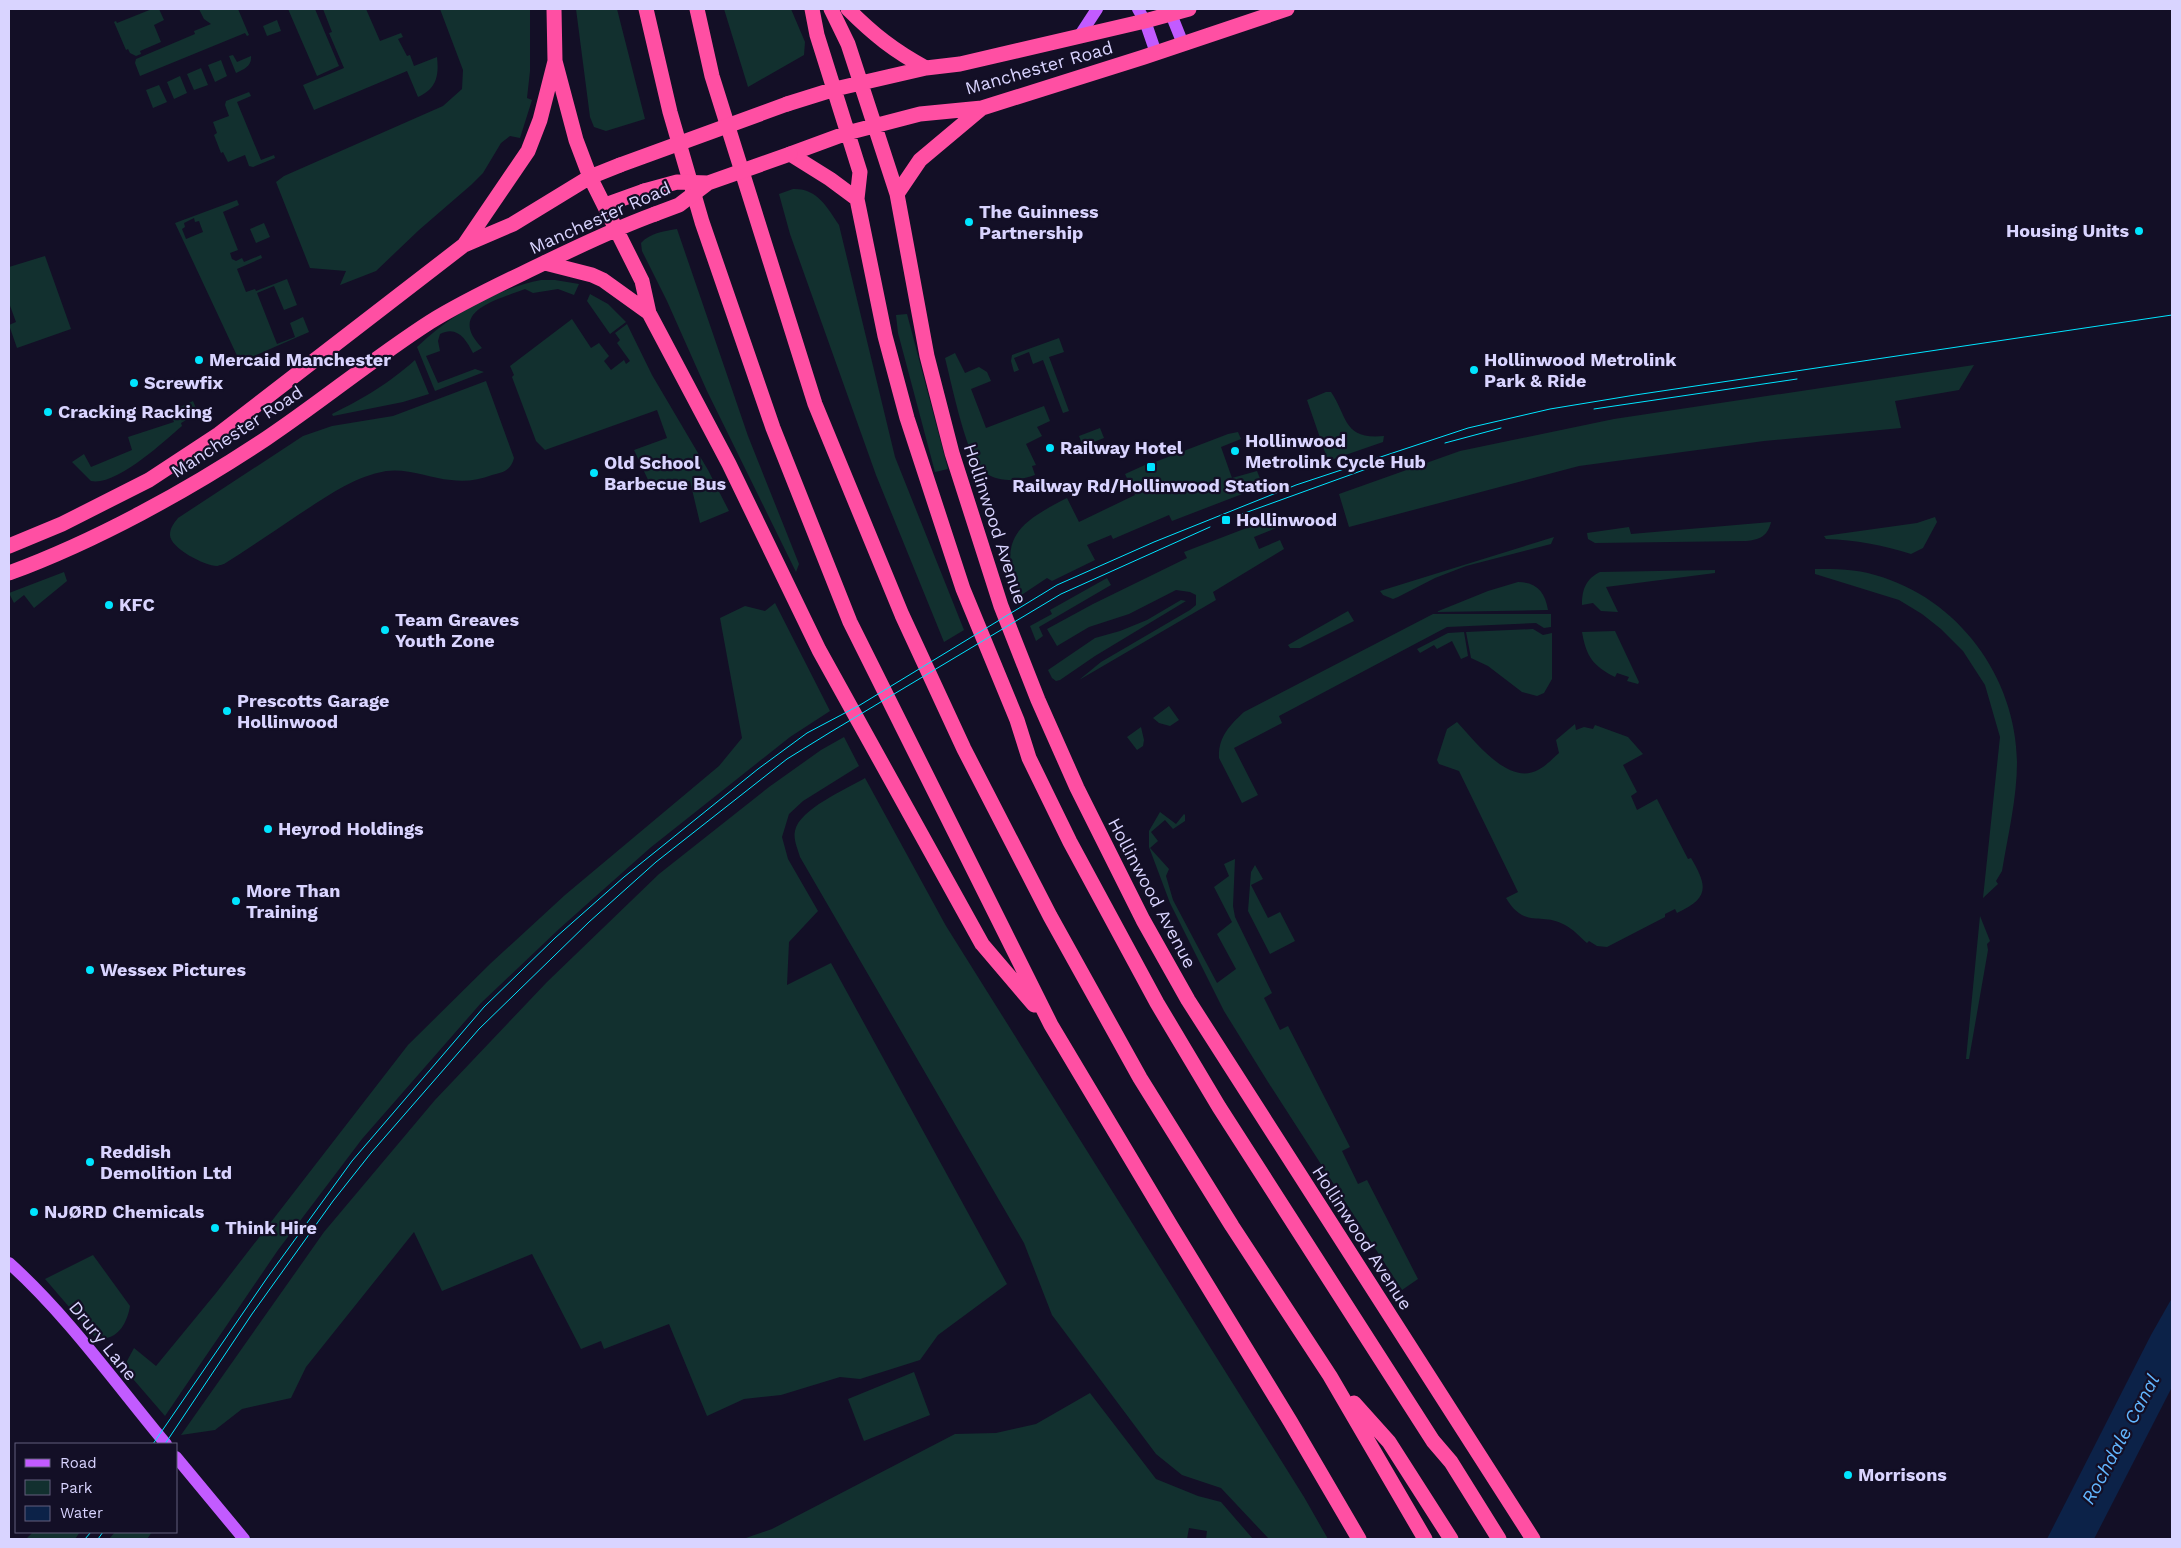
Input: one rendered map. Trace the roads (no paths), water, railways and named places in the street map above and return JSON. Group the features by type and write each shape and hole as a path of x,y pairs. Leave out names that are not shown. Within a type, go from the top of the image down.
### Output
{"highway":[{"path":"554,9 555,61 579,148 590,177 642,281 648,313 729,464 819,650 982,944 1051,1026"},
{"path":"646,9 670,112 702,222 773,428 854,631 1051,1026 1290,1421 1359,1539"},
{"path":"697,9 712,76 815,404 902,615 960,740 1050,916 1140,1078 1232,1226 1330,1376 1425,1539"},
{"path":"812,9 817,34 860,172 857,199 885,336 907,418 963,589 1017,720 1029,758 1070,842 1157,1003 1219,1107 1433,1441 1451,1462 1499,1539"},
{"path":"848,9 877,37 898,53 926,68"},
{"name":"Manchester Road","path":"9,546 62,524 149,480 219,434 464,245 513,224 590,177 788,104 835,90 926,68 960,64 1080,35 1142,15 1189,9"},
{"name":"Manchester Road","path":"9,572 28,566 110,529 174,494 266,438 429,323 482,292 616,228 679,205 708,183 847,133 920,114 982,108 1287,9"},
{"name":"Hollinwood Avenue","path":"833,12 848,44 897,194 927,356 952,452 1001,606 1038,700 1077,788 1143,920 1188,1000 1534,1539"},
{"path":"464,245 528,150 540,120 555,61"},
{"path":"897,194 920,160 982,108"},
{"path":"790,154 830,179 857,199"},
{"path":"605,205 676,182 708,183"},
{"path":"545,263 592,275 603,280 648,313"},
{"path":"89,511 110,529"},
{"path":"1330,1376 1389,1442 1451,1539"}],"main road":[{"path":"1080,35 1097,9"},
{"path":"1170,11 1183,44"},
{"path":"1142,15 1156,53"},
{"name":"Drury Lane","path":"9,1263 32,1284 66,1322 165,1443"},
{"path":"178,1459 244,1539"}],"water":[{"name":"Rochdale Canal","path":"2172,1298 2172,1387 2094,1539 2047,1539 2151,1335"}],"tram line":[{"path":"154,1443 267,1278 352,1161 484,1007 555,938 624,877 758,769 807,733 860,705 1057,585 1154,542 1296,485 1468,428 1550,409 1635,395 2172,315"},
{"path":"1594,409 1797,379"},
{"path":"1445,443 1501,428"},
{"path":"1242,514 1383,463"},
{"path":"166,1443 252,1314 333,1201 371,1153 479,1029 589,922 656,862 787,759 829,733 1061,594 1210,527"},
{"path":"85,1539 90,1533"},
{"path":"98,1539 102,1533"}],"place":[{"name":"The Guinness Partnership","path":"969,222"},
{"name":"Housing Units","path":"2139,231"},
{"name":"Mercaid Manchester","path":"199,360"},
{"name":"Hollinwood Metrolink Park & Ride","path":"1474,370"},
{"name":"Screwfix","path":"134,383"},
{"name":"Cracking Racking","path":"48,412"},
{"name":"Railway Hotel","path":"1050,448"},
{"name":"Hollinwood Metrolink Cycle Hub","path":"1235,451"},
{"name":"Railway Rd/Hollinwood Station","path":"1151,467"},
{"name":"Old School Barbecue Bus","path":"594,473"},
{"name":"Hollinwood","path":"1226,520"},
{"name":"KFC","path":"109,605"},
{"name":"Team Greaves Youth Zone","path":"385,630"},
{"name":"Prescotts Garage Hollinwood","path":"227,711"},
{"name":"Heyrod Holdings","path":"268,829"},
{"name":"More Than Training","path":"236,901"},
{"name":"Wessex Pictures","path":"90,970"},
{"name":"Reddish Demolition Ltd","path":"90,1162"},
{"name":"NJØRD Chemicals","path":"34,1212"},
{"name":"Think Hire","path":"215,1228"},
{"name":"Morrisons","path":"1848,1475"}]}
